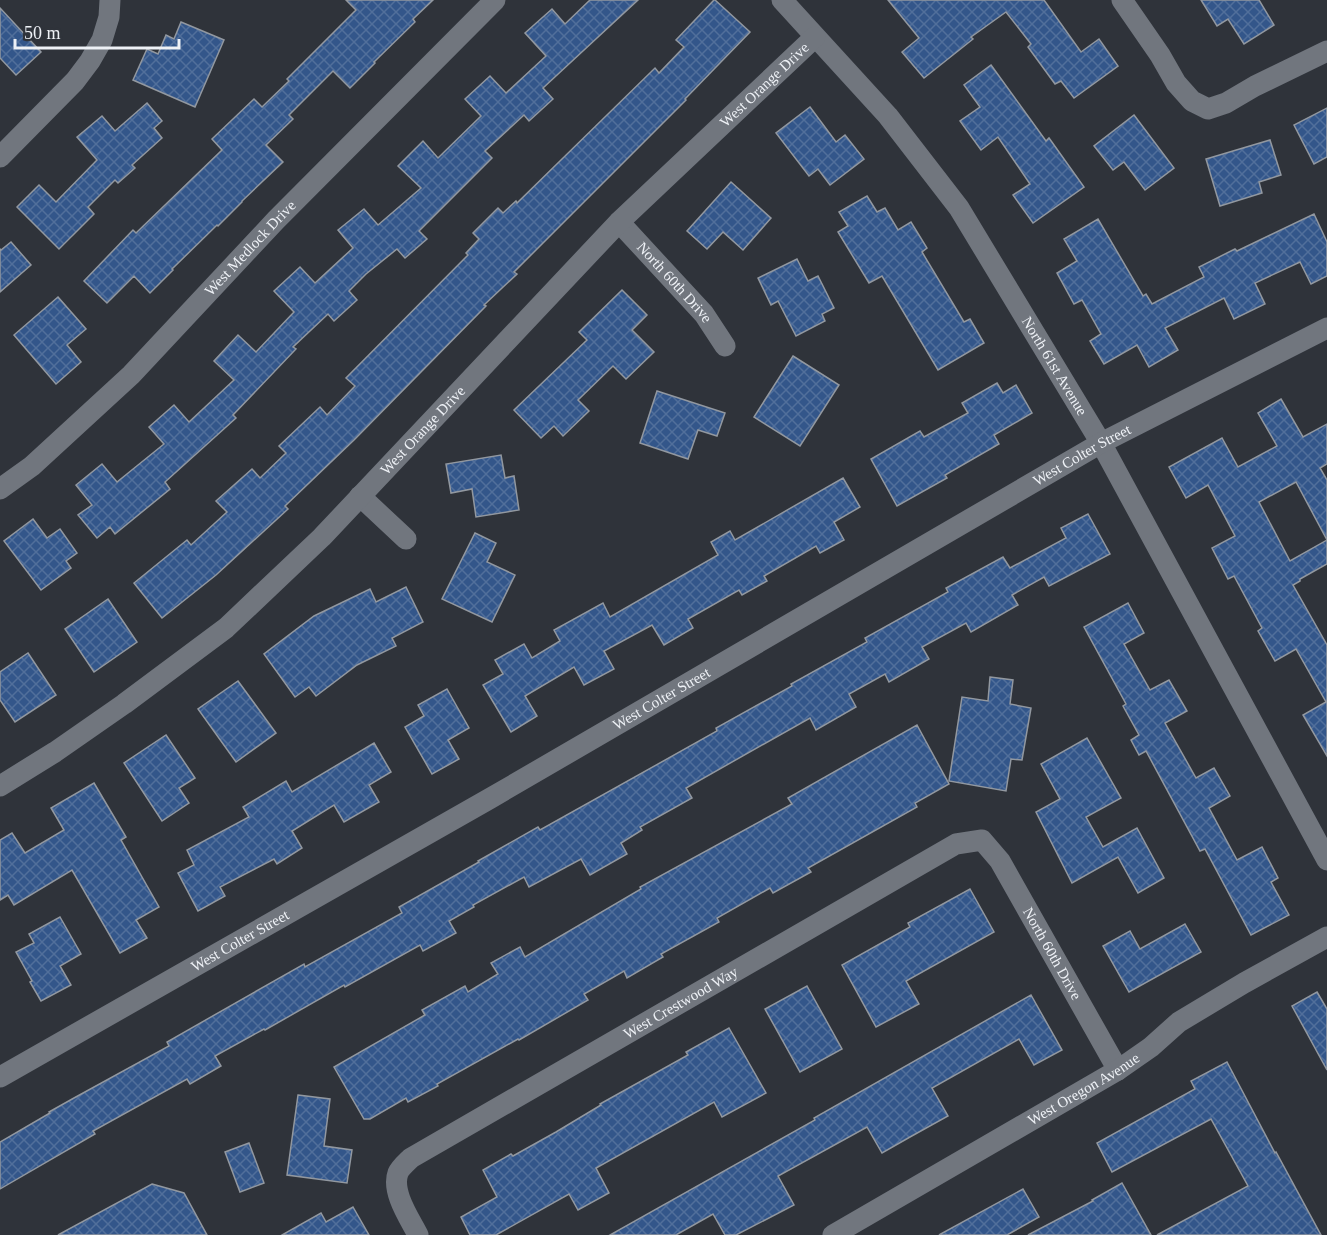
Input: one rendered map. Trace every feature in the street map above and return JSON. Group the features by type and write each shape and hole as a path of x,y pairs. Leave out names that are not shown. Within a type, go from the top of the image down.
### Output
{"street":[{"path":"0,157 75,81 90,61 102,40 111,0"},
{"name":"West Medlock Drive","path":"0,489 32,466 131,375 276,220 495,0"},
{"name":"North 61st Avenue","path":"782,0 888,116 959,208 1101,443 1327,860"},
{"path":"1122,0 1160,55 1176,83 1192,101 1208,109 1226,103 1327,51"},
{"name":"West Orange Drive","path":"0,786 55,752 124,704 226,628 322,537 619,222 815,38"},
{"name":"North 60th Drive","path":"619,222 704,314 725,346"},
{"name":"West Colter Street","path":"0,1077 489,799 1101,443 1327,328"},
{"path":"360,496 406,539"},
{"name":"North 60th Drive","path":"982,840 1000,861 1118,1070"},
{"name":"West Crestwood Way","path":"418,1235 404,1209 397,1188 398,1172 411,1158 956,844 982,840"},
{"name":"West Oregon Avenue","path":"833,1235 1118,1070 1179,1022 1244,982 1327,937"}],"building":[{"path":"346,0 433,0 413,19 415,22 350,88 333,71 289,115 293,119 266,145 283,162 150,293 134,276 107,303 84,281 133,230 136,233 222,150 212,139 254,99 262,107 356,10"},
{"path":"590,0 638,0 543,88 553,99 529,121 524,115 485,151 492,158 419,231 427,239 405,258 397,249 366,274 349,291 357,300 334,321 328,314 293,347 296,349 233,415 236,418 165,482 170,489 115,534 110,527 97,538 78,515 92,505 76,485 102,464 117,482 164,444 149,427 174,405 189,422 234,380 214,361 238,335 256,352 294,312 274,291 300,267 315,283 353,248 338,230 364,209 378,225 421,188 398,166 423,141 438,158 481,116 465,99 490,76 506,93 546,56 525,33 552,9 565,24"},
{"path":"714,0 750,32 686,100 514,272 517,274 484,305 486,306 354,440 285,506 288,509 216,575 162,618 134,583 187,540 191,545 227,512 216,501 252,469 260,478 286,453 279,446 320,407 327,415 355,386 346,378 468,255 466,253 479,239 473,233 498,208 503,213 516,201 517,203 655,68 659,73 684,47 676,40"},
{"path":"888,0 1044,0 1081,52 1099,39 1118,66 1074,98 1061,81 1055,84 1028,47 1031,44 1006,12 971,37 973,39 924,78 902,52 919,38"},
{"path":"1201,0 1259,0 1274,25 1244,44 1228,19 1217,26"},
{"path":"0,8 41,52 16,75 0,58"},
{"path":"181,22 224,40 195,107 133,80 147,49 158,54 166,35 174,39"},
{"path":"991,65 1046,141 1049,138 1084,187 1033,223 1013,195 1030,184 998,137 981,150 960,121 980,107 964,85"},
{"path":"147,103 162,121 154,128 162,138 132,165 135,168 118,183 115,180 88,207 94,214 59,249 17,207 39,185 56,202 97,160 77,137 102,116 115,131"},
{"path":"810,107 836,142 845,135 864,159 830,185 818,169 809,176 776,133"},
{"path":"1327,108 1327,157 1314,164 1294,125"},
{"path":"1134,115 1174,168 1145,190 1124,162 1113,170 1094,146"},
{"path":"1270,140 1281,175 1259,182 1262,193 1220,206 1206,159"},
{"path":"731,182 771,218 743,250 723,232 707,249 687,231"},
{"path":"867,196 877,212 885,208 898,230 911,222 927,248 922,252 964,322 970,319 984,343 938,370 882,276 869,283 838,232 848,226 839,212"},
{"path":"1314,214 1327,242 1327,276 1311,284 1300,262 1255,283 1265,304 1234,319 1224,298 1165,328 1178,350 1149,367 1137,345 1104,364 1090,341 1101,334 1082,300 1074,304 1057,273 1077,261 1064,239 1098,219 1143,296 1146,294 1152,304 1204,277 1199,267"},
{"path":"11,242 31,265 0,292 0,249"},
{"path":"797,259 808,281 818,276 834,308 822,314 825,321 796,336 778,301 771,305 758,278"},
{"path":"622,290 647,315 632,330 654,352 626,379 613,366 578,400 589,411 563,436 554,426 541,438 514,410 587,340 579,332"},
{"path":"58,297 86,329 67,345 81,362 56,384 14,335"},
{"path":"793,356 839,385 800,446 754,417"},
{"path":"997,383 1003,393 1016,385 1032,413 994,435 999,444 945,475 947,478 897,506 871,459 920,431 924,437 968,413 962,403"},
{"path":"657,391 725,413 717,436 698,430 688,459 640,443"},
{"path":"1281,399 1303,437 1327,424 1327,464 1320,468 1327,480 1327,540 1327,564 1293,585 1327,645 1327,756 1303,715 1326,702 1296,649 1275,661 1258,631 1262,628 1234,576 1228,579 1212,548 1235,536 1208,485 1186,498 1169,467 1222,438 1238,467 1277,446 1258,413","holes":["1296,482 1327,540 1290,561 1259,502"]},
{"path":"501,455 505,478 514,476 519,510 476,517 472,489 451,493 446,464"},
{"path":"843,478 860,507 834,522 844,540 820,553 816,546 764,576 767,581 742,595 739,590 688,619 693,628 664,645 652,625 604,651 614,669 584,685 574,667 525,696 537,716 511,732 483,685 503,674 495,660 524,644 532,658 560,641 554,630 603,603 610,617 718,555 711,542 730,531 735,540"},
{"path":"1088,514 1110,554 1049,586 1044,577 1012,595 1018,605 971,632 966,623 922,647 929,659 889,682 885,674 849,694 856,707 816,730 810,718 686,788 692,798 640,827 642,830 621,843 627,854 590,875 581,859 529,887 524,877 449,921 456,933 423,951 420,945 215,1056 221,1066 190,1084 187,1079 93,1131 95,1134 0,1189 0,1142 49,1112 169,1046 167,1042 304,964 305,967 402,913 399,907 478,861 538,827 540,830 717,731 716,728 867,642 865,638 948,592 946,588 1003,557 1010,568 1066,538 1061,528"},
{"path":"33,519 47,538 60,529 77,553 66,561 71,568 41,590 4,541"},
{"path":"475,533 496,543 487,562 515,575 492,622 442,599"},
{"path":"406,587 423,622 392,638 396,646 357,665 316,696 309,687 295,697 264,654 314,616 370,589 376,602"},
{"path":"108,599 137,642 94,672 65,629"},
{"path":"1128,603 1144,633 1124,644 1150,690 1169,680 1187,711 1165,723 1196,778 1214,768 1230,796 1209,808 1237,860 1262,847 1278,878 1271,882 1289,915 1251,935 1205,849 1200,851 1146,751 1139,755 1131,740 1139,735 1123,706 1126,704 1084,627"},
{"path":"28,653 56,695 15,722 0,700 0,672"},
{"path":"990,677 1013,680 1010,704 1031,708 1022,760 1011,759 1006,791 949,781 962,697 988,701"},
{"path":"238,681 276,733 236,762 198,709"},
{"path":"447,689 469,728 448,740 459,759 432,774 405,727 424,716 418,705"},
{"path":"917,725 949,784 915,803 917,807 808,868 811,872 773,893 770,888 717,918 719,922 661,954 663,957 627,978 624,971 584,994 588,1000 437,1084 438,1086 408,1102 406,1098 370,1119 364,1119 334,1067 425,1015 422,1010 465,986 468,992 498,974 491,963 520,947 525,957 641,889 640,887 792,804 788,798"},
{"path":"166,735 195,778 179,788 189,803 162,821 124,763"},
{"path":"1087,738 1121,798 1086,817 1103,847 1137,828 1164,878 1138,893 1118,857 1072,883 1036,812 1060,799 1041,764"},
{"path":"374,743 391,772 369,785 379,802 344,822 334,805 292,831 302,848 277,864 274,859 220,887 225,896 198,911 178,873 194,865 187,850 249,817 243,807 286,781 292,792"},
{"path":"94,783 126,837 121,840 159,907 136,920 147,938 120,953 72,870 14,905 8,895 0,900 0,840 12,833 25,853 64,830 51,808"},
{"path":"970,889 994,932 906,981 919,1004 876,1027 842,965 910,927 908,923"},
{"path":"60,917 81,954 60,966 71,985 41,1001 16,952 34,943 29,934"},
{"path":"1185,924 1201,952 1129,992 1103,946 1130,931 1140,949"},
{"path":"807,986 842,1049 800,1072 765,1009"},
{"path":"1317,992 1327,1009 1327,1070 1292,1006"},
{"path":"1031,995 1062,1050 1034,1065 1019,1039 932,1088 948,1116 882,1153 867,1127 778,1176 794,1205 736,1235 725,1235 713,1214 676,1235 610,1235 815,1120 814,1118"},
{"path":"729,1028 766,1093 722,1117 714,1102 596,1168 609,1193 578,1210 569,1194 496,1235 470,1235 461,1217 497,1197 483,1170 556,1132 600,1104 688,1055 686,1052"},
{"path":"1227,1062 1321,1235 1157,1235 1248,1186 1211,1119 1112,1172 1097,1143 1195,1089 1191,1081"},
{"path":"298,1095 330,1099 324,1146 352,1150 347,1183 287,1175"},
{"path":"249,1143 264,1183 240,1192 225,1152"},
{"path":"1122,1183 1151,1235 1028,1235 1093,1201"},
{"path":"152,1184 184,1193 207,1235 58,1235"},
{"path":"1023,1189 1039,1217 1007,1235 939,1235"},
{"path":"353,1207 369,1235 282,1235 321,1213 326,1222"}]}
